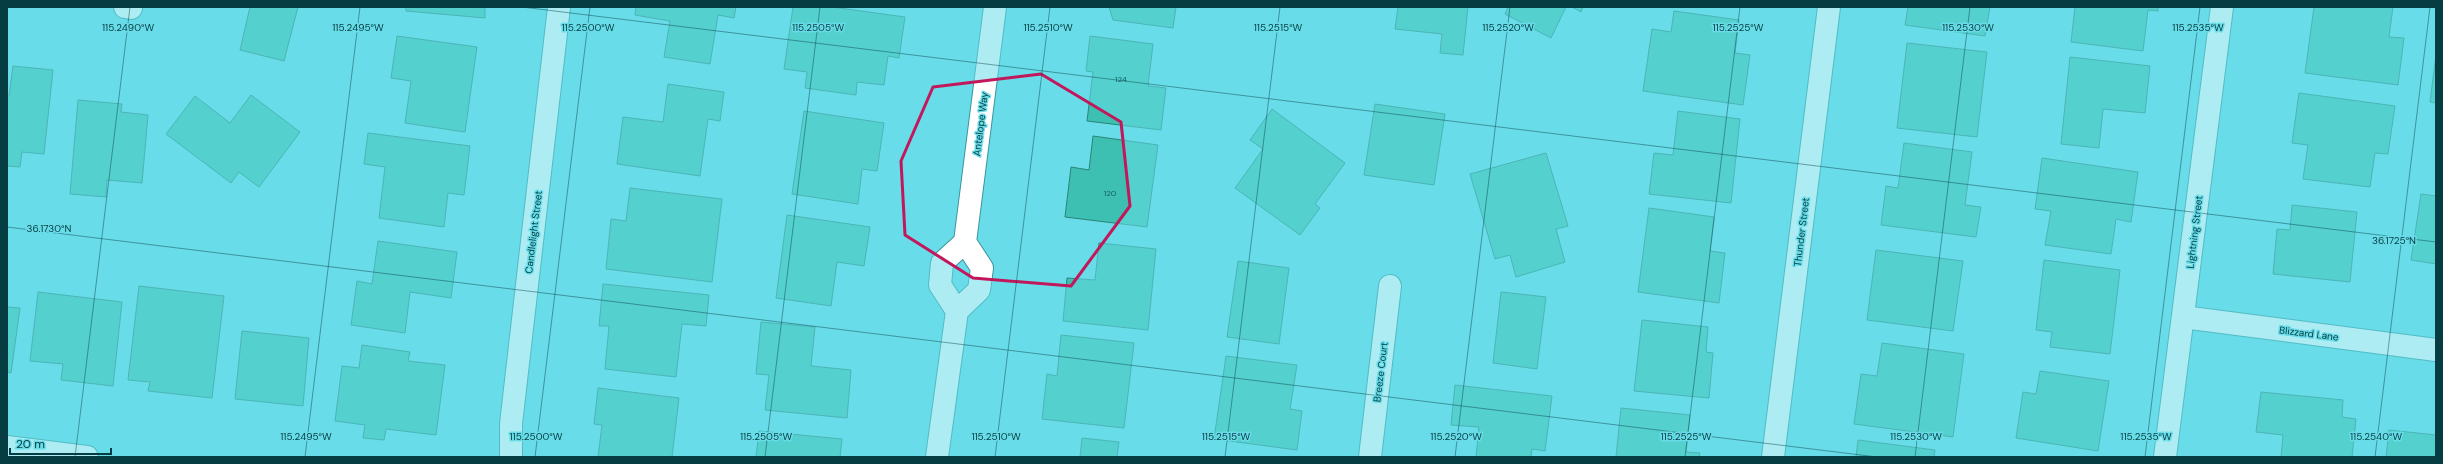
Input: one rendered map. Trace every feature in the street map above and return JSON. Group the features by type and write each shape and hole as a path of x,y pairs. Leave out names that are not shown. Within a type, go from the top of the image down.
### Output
{"street":[{"name":"Candlelight Street","path":"512,457 511,424 559,7"},
{"name":"Antelope Way","path":"965,242 994,7"},
{"name":"Thunder Street","path":"1773,457 1830,7"},
{"name":"Lightning Street","path":"2165,457 2222,7"},
{"path":"937,457 957,311 979,290 982,268 965,242 942,263 940,285 957,311"},
{"name":"Breeze Court","path":"1370,457 1390,286"},
{"name":"Blizzard Lane","path":"2183,317 2436,350"},
{"path":"7,447 87,457"}],"highlighted area":[{"path":"1041,74 1121,122 1130,206 1071,286 973,278 905,235 901,161 933,87"}],"building":[{"path":"250,7 298,7 284,61 240,50"},
{"path":"406,7 485,7 485,18 406,11"},
{"path":"636,7 736,7 734,18 718,15 710,64 664,57 670,21 635,15"},
{"path":"793,7 832,7 905,17 899,58 888,56 884,85 857,82 856,95 805,88 807,72 784,69"},
{"path":"1109,7 1176,7 1173,28 1113,20"},
{"path":"1398,7 1468,7 1463,55 1440,53 1442,34 1395,29"},
{"path":"1508,7 1566,7 1551,38 1505,14"},
{"path":"1572,7 1583,7 1581,12"},
{"path":"1908,7 1990,7 1985,36 1905,25"},
{"path":"2075,7 2158,7 2158,11 2148,10 2143,51 2071,42"},
{"path":"2314,7 2393,7 2389,37 2404,38 2398,85 2305,73"},
{"path":"1674,11 1739,20 1735,53 1750,55 1743,105 1643,91 1652,29 1671,32"},
{"path":"397,36 477,47 465,132 405,123 411,81 391,78"},
{"path":"1090,36 1153,44 1148,86 1166,88 1161,130 1087,121 1093,72 1086,71"},
{"path":"1907,43 1987,52 1977,137 1897,128"},
{"path":"2436,55 2436,103 2430,102"},
{"path":"2070,57 2150,66 2145,113 2103,109 2099,148 2061,144"},
{"path":"13,66 53,70 44,154 22,152 20,167 7,166 7,96 9,96"},
{"path":"668,84 724,92 720,121 708,119 700,176 617,164 623,117 663,122"},
{"path":"2299,93 2395,106 2388,154 2375,153 2370,187 2303,179 2308,145 2292,143"},
{"path":"251,95 300,132 259,187 239,172 231,183 166,134 195,96 230,123"},
{"path":"78,100 122,104 121,112 148,115 142,183 107,180 106,197 70,194"},
{"path":"1375,104 1445,114 1434,185 1364,175"},
{"path":"1272,109 1345,163 1315,204 1320,208 1300,235 1235,188 1263,149 1250,140"},
{"path":"804,111 884,123 877,171 862,169 858,204 792,194"},
{"path":"1678,111 1740,119 1731,203 1649,194 1654,153 1673,155"},
{"path":"368,133 470,146 464,195 448,193 444,227 379,218 385,167 364,164"},
{"path":"1093,136 1158,145 1147,227 1065,217 1071,167 1089,170"},
{"path":"1904,143 1972,152 1965,205 1981,207 1976,237 1881,225 1886,186 1898,188"},
{"path":"1546,153 1568,226 1556,229 1565,262 1516,277 1510,255 1495,259 1470,174"},
{"path":"2042,158 2138,172 2131,222 2116,219 2111,254 2045,245 2051,211 2035,209"},
{"path":"630,188 722,199 712,282 606,269 611,219 626,221"},
{"path":"2421,194 2436,196 2436,264 2411,260"},
{"path":"2292,205 2357,212 2350,282 2273,274 2277,229 2290,230"},
{"path":"1649,208 1714,217 1710,251 1725,253 1719,303 1638,292"},
{"path":"787,215 870,227 864,266 837,262 831,306 776,298"},
{"path":"378,241 457,252 451,298 410,292 405,333 351,325 357,281 372,284"},
{"path":"1099,243 1156,249 1148,330 1063,321 1067,278 1095,280"},
{"path":"1876,250 1963,261 1953,331 1867,320"},
{"path":"2044,260 2120,270 2110,354 2050,347 2052,332 2036,330"},
{"path":"1238,261 1289,268 1279,344 1227,337"},
{"path":"603,284 709,295 706,326 682,324 676,377 605,369 609,326 599,326"},
{"path":"139,286 224,296 212,398 148,391 150,382 128,380"},
{"path":"38,292 122,302 113,386 61,380 63,364 30,361"},
{"path":"1501,292 1546,297 1537,369 1493,363"},
{"path":"7,307 20,308 11,373 7,372"},
{"path":"1642,320 1708,327 1706,352 1713,353 1709,398 1634,391"},
{"path":"761,322 815,327 811,366 851,370 847,418 765,410 769,375 756,374"},
{"path":"242,331 309,338 303,406 235,399"},
{"path":"1061,335 1134,343 1124,428 1042,419 1047,374 1057,376"},
{"path":"1882,343 1964,354 1953,437 1854,424 1861,374 1877,376"},
{"path":"362,345 410,352 408,361 445,365 436,435 386,429 384,440 363,438 365,425 335,421 342,366 359,368"},
{"path":"1226,356 1297,365 1290,409 1302,411 1297,450 1214,439"},
{"path":"2040,371 2109,381 2098,451 2016,438 2023,392 2036,394"},
{"path":"1455,385 1552,396 1545,451 1532,449 1531,457 1476,457 1479,427 1451,425"},
{"path":"598,388 679,398 672,457 598,457 602,425 594,424"},
{"path":"2261,392 2343,400 2342,417 2356,419 2352,457 2281,457 2283,435 2256,432"},
{"path":"1621,408 1690,415 1686,452 1700,453 1699,457 1616,457"},
{"path":"2389,430 2436,435 2436,457 2386,457"},
{"path":"759,431 842,439 840,457 756,457"},
{"path":"1082,438 1119,442 1117,457 1080,457"},
{"path":"1858,440 1935,450 1934,457 1856,457"}]}
